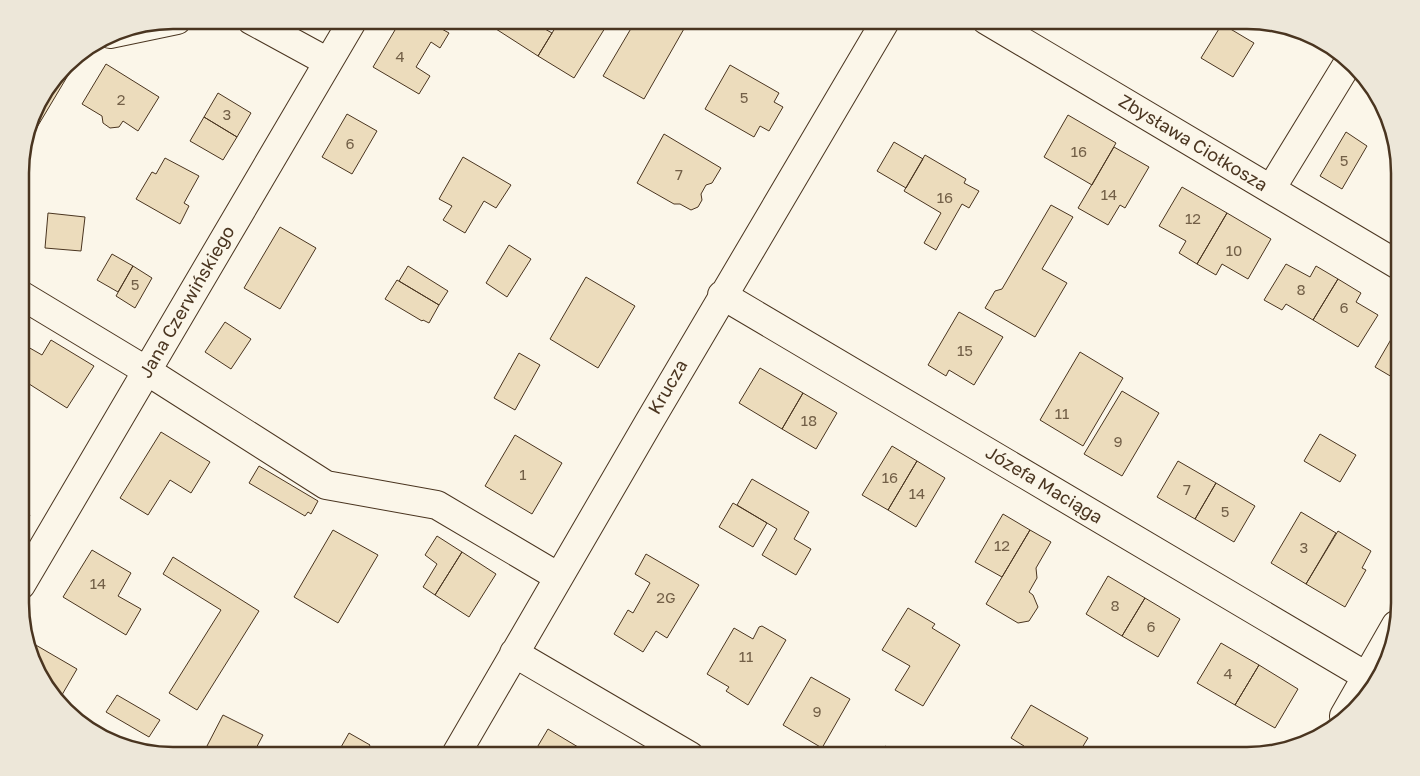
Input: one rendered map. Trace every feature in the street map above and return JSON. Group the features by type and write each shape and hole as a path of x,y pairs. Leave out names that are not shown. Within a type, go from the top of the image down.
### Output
{"street":[{"path":"268,29 328,62"},
{"name":"Jana Czerwińskiego","path":"29,571 348,29"},
{"name":"Krucza","path":"460,747 558,576 881,29"},
{"name":"Zbysława Ciołkosza","path":"1001,29 1391,261"},
{"path":"1271,189 1345,68"},
{"name":"Józefa Maciąga","path":"722,296 1366,676"},
{"path":"29,300 147,371 326,486 437,505 558,576"},
{"path":"1352,702 1386,643"},
{"path":"514,653 675,747"}],"building":[{"path":"393,29 442,29 449,33 440,48 431,42 416,67 430,76 419,94 373,67 395,30"},
{"path":"496,29 545,29 552,33 538,56"},
{"path":"554,29 604,29 574,78 538,56"},
{"path":"631,29 684,29 644,99 603,76"},
{"path":"1219,29 1230,29 1254,43 1233,77 1201,58"},
{"path":"106,64 159,97 138,131 123,121 119,127 110,128 103,123 102,116 82,104"},
{"path":"730,65 779,93 774,102 783,107 769,131 760,126 754,137 705,109"},
{"path":"70,72 35,131 48,101 58,85"},
{"path":"218,93 251,113 237,137 204,117"},
{"path":"347,114 377,131 352,174 322,157"},
{"path":"1068,115 1116,143 1092,185 1044,157"},
{"path":"204,117 237,137 223,160 190,141"},
{"path":"1346,132 1367,146 1342,189 1320,176"},
{"path":"664,134 721,168 712,183 706,185 701,194 702,200 698,207 691,210 680,204 674,204 637,183"},
{"path":"894,142 923,159 906,188 877,171"},
{"path":"1114,147 1149,167 1125,208 1120,205 1108,225 1078,208"},
{"path":"925,155 966,179 964,183 979,191 969,208 962,204 936,250 924,243 941,213 904,191"},
{"path":"463,157 511,185 496,208 484,201 465,233 443,220 452,206 439,199"},
{"path":"165,158 199,176 184,203 189,206 180,224 136,199 152,172 156,174"},
{"path":"1182,187 1227,213 1197,264 1179,253 1186,241 1159,226"},
{"path":"1051,205 1073,217 1042,269 1067,283 1035,337 985,308 995,291 1002,289"},
{"path":"48,213 85,217 81,251 45,248"},
{"path":"1227,213 1271,239 1248,279 1222,264 1216,275 1197,264"},
{"path":"280,227 316,248 280,309 244,288"},
{"path":"509,245 531,259 507,297 486,283"},
{"path":"112,254 133,266 118,292 97,280"},
{"path":"1286,264 1310,277 1316,266 1338,279 1313,320 1286,304 1282,310 1264,300"},
{"path":"133,266 152,278 135,308 116,296"},
{"path":"408,266 448,291 439,305 399,281"},
{"path":"586,277 635,306 598,368 550,339"},
{"path":"1338,279 1361,293 1356,302 1378,315 1358,347 1313,320"},
{"path":"397,280 439,305 429,323 422,321 385,299"},
{"path":"959,312 1003,337 974,385 949,370 946,376 928,365"},
{"path":"225,322 251,339 231,369 205,352"},
{"path":"1391,339 1391,376 1375,367"},
{"path":"51,340 94,366 67,408 29,384 29,348 42,355"},
{"path":"1080,352 1123,378 1083,446 1040,420"},
{"path":"519,353 540,365 515,410 494,398"},
{"path":"760,368 803,393 782,429 739,403"},
{"path":"1122,391 1159,413 1122,476 1084,454"},
{"path":"803,393 837,413 816,449 782,429"},
{"path":"161,432 210,462 191,493 170,480 148,515 120,498"},
{"path":"1320,434 1356,455 1340,482 1304,461"},
{"path":"515,435 562,463 532,514 485,486"},
{"path":"892,446 917,461 888,510 862,495"},
{"path":"917,461 945,478 916,527 888,510"},
{"path":"1178,461 1216,483 1195,519 1157,497"},
{"path":"259,466 318,501 311,514 308,512 305,516 249,483"},
{"path":"752,479 809,512 794,539 811,549 796,575 762,555 777,529 737,505"},
{"path":"1216,483 1255,506 1234,542 1195,519"},
{"path":"733,503 767,523 753,547 719,527"},
{"path":"1301,512 1336,533 1306,584 1271,563"},
{"path":"1003,514 1030,530 1002,577 975,562"},
{"path":"333,530 378,555 338,623 294,597"},
{"path":"1030,530 1051,542 1036,568 1037,578 1029,592 1033,595 1038,607 1029,621 1018,623 986,604"},
{"path":"1338,531 1371,551 1362,568 1366,570 1345,607 1306,584"},
{"path":"437,536 462,552 435,595 423,587 437,564 425,555"},
{"path":"92,550 131,573 118,596 141,609 126,635 63,597"},
{"path":"462,552 496,574 469,617 435,595"},
{"path":"646,554 699,585 667,638 656,631 643,652 614,634 628,610 633,613 650,583 635,574"},
{"path":"173,557 259,611 197,710 169,693 221,610 163,574"},
{"path":"1108,576 1145,598 1122,636 1086,614"},
{"path":"1145,598 1180,619 1158,657 1122,636"},
{"path":"908,608 935,624 932,628 960,645 923,706 895,690 910,666 882,650"},
{"path":"762,626 786,640 748,705 726,691 729,687 707,674 734,628 753,639 759,627"},
{"path":"1221,643 1259,665 1235,705 1197,683"},
{"path":"35,645 77,669 62,695 48,675"},
{"path":"1259,665 1298,689 1275,728 1235,705"},
{"path":"811,677 850,699 823,747 783,725"},
{"path":"117,695 160,720 149,737 106,712"},
{"path":"1031,705 1088,738 1082,747 1024,747 1011,738"},
{"path":"223,715 263,735 257,747 207,746"},
{"path":"548,729 578,747 537,747"},
{"path":"349,733 370,745 369,747 341,747"}]}
